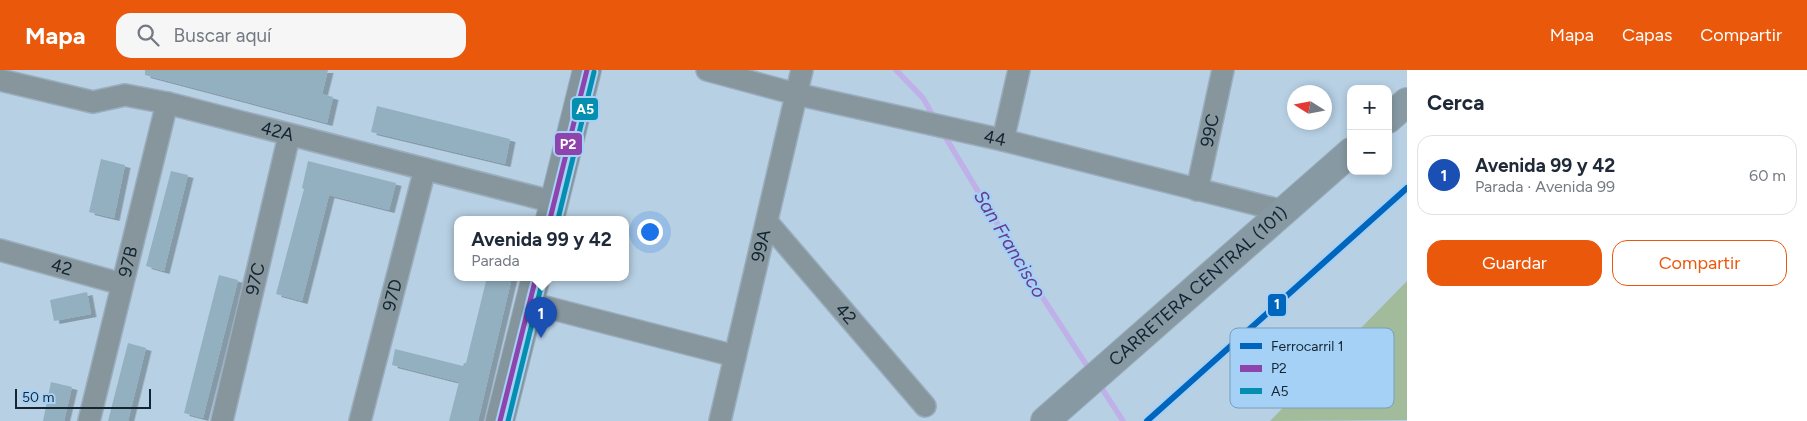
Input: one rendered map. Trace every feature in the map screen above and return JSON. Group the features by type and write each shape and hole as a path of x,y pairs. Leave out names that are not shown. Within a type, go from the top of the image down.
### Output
{"main road":[{"path":"1392,115 1407,102"},
{"name":"CARRETERA CENTRAL (101)","path":"1045,421 1347,155"}],"street":[{"path":"552,211 587,70"},
{"name":"44","path":"707,70 796,94 1003,140 1283,211"},
{"name":"99A","path":"720,421 802,70"},
{"path":"1003,140 1019,70"},
{"name":"99C","path":"1197,190 1223,70"},
{"name":"42A","path":"0,80 93,102 125,95 167,103 289,136 424,169 552,211"},
{"name":"97B","path":"89,421 167,103"},
{"name":"97C","path":"222,421 289,136"},
{"name":"97D","path":"360,421 424,169"},
{"name":"42","path":"767,222 925,406"},
{"name":"42","path":"0,250 122,284"},
{"path":"500,421 535,281"},
{"path":"530,303 735,356"}],"green space":[{"path":"1407,281 1407,420 1270,421 1283,408 1394,408 1394,328 1361,328"}],"building":[{"path":"145,70 328,70 322,94 333,97 327,123 145,75"},
{"path":"377,106 510,139 505,164 371,132"},
{"path":"101,159 125,165 114,218 89,212"},
{"path":"308,161 396,183 389,210 329,195 302,301 276,294 304,189 302,188"},
{"path":"171,171 188,175 164,271 146,266"},
{"path":"219,275 238,280 203,418 184,413"},
{"path":"486,281 511,281 478,421 449,421 459,382 392,365 395,349 463,366 466,363"},
{"path":"87,292 91,314 54,321 50,300"},
{"path":"128,343 146,348 128,421 108,421"},
{"path":"51,382 72,387 64,421 43,421"}],"waterway":[{"name":"San Francisco","path":"896,70 923,98 935,119"},
{"name":"San Francisco","path":"943,133 1030,278 1091,372"},
{"name":"San Francisco","path":"1099,384 1123,421"}],"rail line":[{"name":"1","path":"1251,328 1407,188"},
{"name":"1","path":"1147,421 1230,347"}],"transit line":[{"name":"P2","path":"551,216 587,70"},
{"name":"A5","path":"559,216 594,72"},
{"name":"P2","path":"500,421 535,281"},
{"name":"A5","path":"508,421 543,281"}],"place":[{"name":"Avenida 99 y 42","path":"541,338"}]}
